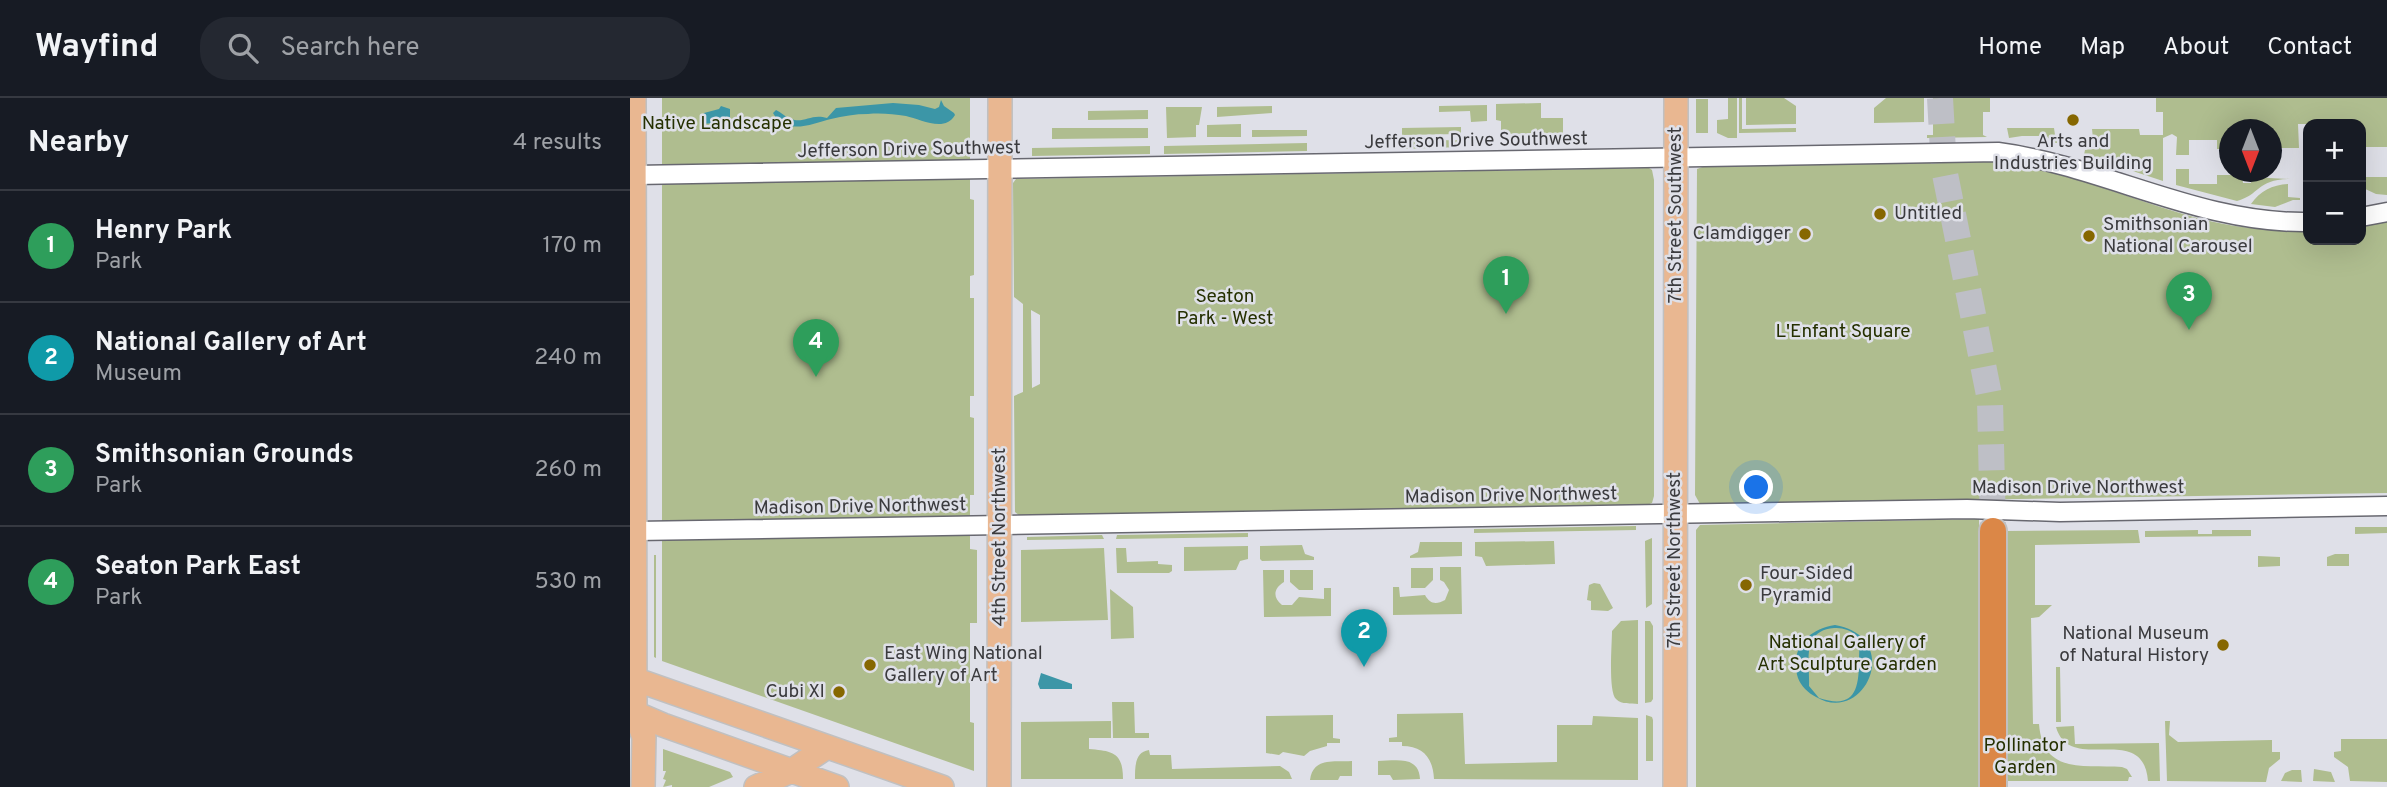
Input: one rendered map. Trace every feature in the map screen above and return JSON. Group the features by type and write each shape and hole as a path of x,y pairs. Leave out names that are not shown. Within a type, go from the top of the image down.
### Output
{"highway":[{"path":"1993,531 1993,787"}],"main road":[{"path":"634,98 636,531 632,714 644,737 643,787"},
{"name":"4th Street Northwest","path":"999,787 1000,98"},
{"name":"7th Street Southwest","path":"1676,98 1676,333"},
{"name":"7th Street Northwest","path":"1675,787 1676,333"},
{"path":"633,679 942,787"},
{"path":"632,714 791,771 822,785 833,749"},
{"path":"756,787 833,749"}],"street":[{"name":"Jefferson Drive Southwest","path":"635,175 1998,152 2043,160 2220,213 2266,220 2303,222"},
{"path":"2366,216 2387,212"},
{"name":"Madison Drive Northwest","path":"636,531 2004,509 2060,512 2387,506"}],"green space":[{"name":"Native Landscape","path":"662,98 970,98 970,199 974,200 974,275 970,276 970,298 974,298 974,396 970,396 970,417 974,418 974,495 970,495 970,549 977,550 977,623 970,623 970,722 974,723 974,771 662,661"},
{"path":"1728,98 1737,98 1737,138 1728,138 1717,133 1717,120 1728,119"},
{"path":"1739,98 1742,98 1742,129 1796,128 1796,132 1739,133"},
{"path":"1746,98 1784,98 1796,106 1796,124 1746,125"},
{"path":"1886,98 1924,98 1924,122 1874,123 1874,108"},
{"path":"1933,98 1990,98 1990,112 1983,112 1983,135 1987,137 1927,138 1927,135 1933,135"},
{"path":"2156,98 2387,98 2387,147 2366,147 2366,119 2303,119 2303,124 2298,124 2299,148 2282,148 2282,119 2219,119 2219,149 2217,140 2189,140 2189,155 2176,155 2177,137 2172,134 2163,138 2163,181 2084,155 2085,150 2094,148 2092,129 2139,129 2140,135 2163,135 2163,112 2156,112"},
{"path":"1696,99 1708,99 1708,133 1696,133"},
{"path":"1541,103 1541,118 1563,118 1563,133 1501,134 1501,121 1496,120 1496,104"},
{"path":"1487,105 1487,121 1471,122 1470,111 1439,112 1439,106"},
{"path":"1272,106 1272,113 1217,117 1217,107"},
{"path":"1166,107 1202,107 1199,125 1196,125 1196,137 1167,138"},
{"path":"1148,110 1148,119 1088,120 1088,111"},
{"path":"1241,124 1241,137 1207,137 1207,125"},
{"path":"1461,127 1461,134 1402,135 1402,128"},
{"path":"1052,128 1148,128 1148,138 1052,139"},
{"path":"2007,128 2054,128 2055,135 2061,136 2062,143 2054,143 2046,136 2009,138"},
{"path":"1252,130 1307,130 1307,136 1252,137"},
{"path":"1460,140 1460,147 1402,149 1402,141"},
{"path":"1307,143 1307,151 1164,154 1164,146"},
{"path":"1150,146 1150,154 1032,156 1032,148"},
{"name":"L'Enfant Square","path":"1988,161 2069,177 2214,222 2303,231 2303,245 2366,245 2366,225 2387,221 2387,493 1700,504 1695,495 1697,169 1705,166"},
{"name":"Seaton Park - West","path":"1649,168 1654,180 1652,503 1020,516 1015,512 1014,396 1023,392 1023,304 1014,297 1013,183 1016,179","holes":["1031,310 1040,315 1040,384 1032,388"]},
{"path":"2176,169 2189,169 2189,184 2217,184 2217,175 2219,182 2271,182 2237,201 2176,185"},
{"path":"2366,177 2387,177 2387,195 2366,189"},
{"path":"2288,184 2288,197 2300,200 2275,207 2251,204 2267,190"},
{"name":"National Gallery of Art Sculpture Garden","path":"1979,519 1982,787 1696,787 1696,530 1700,525"},
{"path":"1636,526 1636,530 1474,533 1474,529"},
{"path":"2355,527 2387,527 2387,533 2355,534"},
{"name":"Pollinator Garden","path":"2138,530 2140,543 2035,545 2035,605 2052,605 2039,617 2031,618 2033,724 2039,724 2042,741 2058,760 2068,764 2122,767 2127,769 2132,777 2129,777 2128,781 2003,781 2005,531"},
{"path":"2198,530 2198,534 2212,534 2212,530 2251,530 2251,536 2145,537 2145,531"},
{"path":"1248,533 1248,537 1116,539 1117,535"},
{"path":"1102,535 1104,539 1027,540 1027,537"},
{"path":"1652,538 1652,604 1646,608 1645,541"},
{"path":"1554,541 1555,564 1486,566 1482,557 1475,556 1475,542"},
{"path":"1420,542 1462,542 1462,556 1410,558 1418,552"},
{"path":"1302,545 1305,554 1314,557 1314,560 1260,559 1260,546"},
{"path":"1248,546 1248,559 1240,561 1236,570 1184,571 1184,547"},
{"path":"1104,548 1108,620 1021,622 1021,550"},
{"path":"1116,548 1126,548 1127,562 1158,561 1158,564 1172,565 1172,571 1117,573"},
{"path":"2349,554 2349,566 2327,566 2327,557"},
{"path":"656,555 656,658 654,657"},
{"path":"2258,556 2280,557 2280,566 2258,567"},
{"path":"1440,567 1461,567 1462,614 1393,615 1393,587 1399,587 1400,597 1425,595 1434,603 1445,600 1449,590 1440,580"},
{"path":"1411,568 1433,568 1433,580 1425,588 1411,588"},
{"path":"1263,570 1284,570 1284,582 1276,593 1282,605 1292,605 1299,597 1324,599 1324,588 1331,588 1331,616 1264,617"},
{"path":"1290,570 1313,570 1313,590 1299,590 1290,582"},
{"path":"1600,584 1613,608 1608,611 1591,610 1591,601 1587,600 1589,585"},
{"path":"1110,589 1133,607 1134,638 1111,639"},
{"path":"1638,620 1638,704 1624,703 1616,699 1612,687 1612,631 1621,621"},
{"path":"1645,621 1650,621 1653,626 1653,699 1645,703"},
{"path":"2056,667 2060,667 2061,722 2056,722"},
{"path":"1112,702 1134,702 1135,733 1149,733 1149,738 1113,738"},
{"path":"1463,713 1465,764 1557,762 1557,725 1592,725 1593,716 1638,718 1638,780 1434,779 1432,765 1422,751 1402,746 1402,742 1389,742 1389,738 1397,737 1397,714"},
{"path":"1333,715 1333,738 1340,739 1340,743 1327,743 1327,746 1310,751 1304,756 1283,752 1279,755 1266,753 1266,716"},
{"path":"1646,715 1653,720 1653,761 1646,761"},
{"path":"1111,721 1111,738 1089,738 1089,749 1115,755 1121,763 1123,779 1021,779 1021,722"},
{"path":"2165,721 2170,721 2169,735 2178,742 2272,740 2272,752 2280,752 2280,759 2269,768 2266,782 2167,781"},
{"path":"2074,726 2075,744 2159,743 2160,781 2148,781 2143,763 2133,754 2120,750 2076,748 2064,741 2056,727"},
{"path":"2341,739 2387,739 2387,782 2350,781 2348,767 2334,757 2334,752 2341,751"},
{"path":"663,749 730,772 733,777 709,787 663,787 666,771 663,771"},
{"path":"1149,750 1150,755 1171,755 1172,769 1280,766 1289,772 1292,779 1135,779 1138,757"},
{"path":"1398,760 1411,763 1419,771 1420,779 1393,780 1390,775 1378,775 1378,761"},
{"path":"1352,761 1352,776 1340,776 1338,780 1310,780 1315,767 1320,764"},
{"path":"2314,769 2331,772 2335,782 2313,781"},
{"path":"2301,770 2302,782 2281,781 2285,773"}],"water":[{"path":"941,100 955,115 951,120 939,124 906,116 878,114 849,115 792,126 778,120 773,113 776,110 796,120 827,118 836,108 893,103 935,109 939,107"},
{"path":"721,106 730,109 730,119 727,122 702,124 704,113"},
{"path":"1835,625 1856,633 1868,645 1872,661 1870,676 1862,690 1849,700 1834,703 1819,698 1808,691 1798,678 1796,658 1799,650 1803,642 1817,631","holes":["1834,628 1854,634 1859,643 1859,670 1856,688 1852,694 1847,699 1831,701 1819,698 1809,686 1810,649 1816,635 1823,630"]},
{"path":"1041,673 1072,684 1072,689 1040,689 1038,684"}],"tunnel":[{"path":"1940,98 1944,169 1990,400 1993,531"}],"place":[{"name":"Arts and Industries Building","path":"2073,120"},
{"name":"Untitled","path":"1880,214"},
{"name":"Clamdigger","path":"1805,234"},
{"name":"Smithsonian National Carousel","path":"2089,236"},
{"name":"Henry Park","path":"1506,314"},
{"name":"Smithsonian Grounds","path":"2189,330"},
{"name":"Seaton Park East","path":"816,377"},
{"name":"Four-Sided Pyramid","path":"1746,585"},
{"name":"National Museum of Natural History","path":"2223,645"},
{"name":"East Wing National Gallery of Art","path":"870,665"},
{"name":"National Gallery of Art","path":"1364,667"},
{"name":"Cubi XI","path":"839,692"}]}
